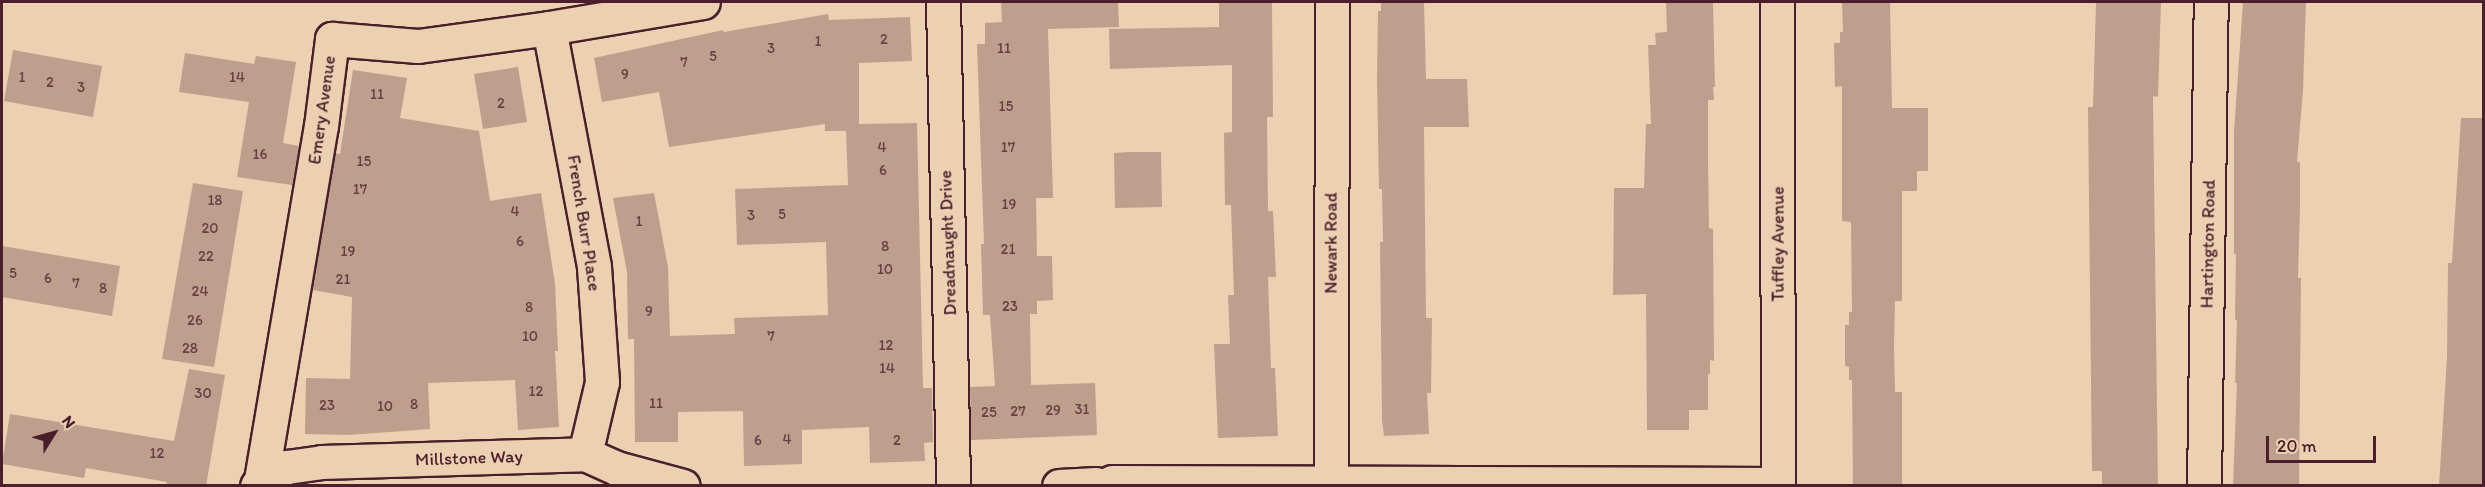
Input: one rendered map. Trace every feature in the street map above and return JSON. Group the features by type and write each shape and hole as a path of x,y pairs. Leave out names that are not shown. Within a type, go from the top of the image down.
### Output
{"street":[{"name":"Emery Avenue","path":"259,483 321,126 332,39 418,46 549,28 703,2"},
{"name":"Dreadnaught Drive","path":"943,2 953,486"},
{"name":"Newark Road","path":"1331,485 1332,2"},
{"name":"Tuffley Avenue","path":"1777,2 1778,485"},
{"name":"Hartington Road","path":"2204,486 2211,2"},
{"name":"French Burr Place","path":"549,28 594,267 602,382 585,454"},
{"name":"Millstone Way","path":"259,483 287,467 321,462 585,454 616,468 682,486"},
{"path":"1059,486 1104,483 1778,485"}],"building":[{"path":"1001,2 1118,2 1119,27 1048,29 1053,198 1036,198 1037,256 1052,256 1053,300 1037,301 1037,314 1030,314 1031,385 1095,383 1097,435 971,440 970,387 995,386 990,315 983,315 981,244 984,244 977,44 985,44 985,23 1002,22"},
{"path":"1219,2 1272,2 1273,117 1267,117 1268,211 1273,211 1276,277 1268,277 1271,368 1275,368 1278,436 1218,438 1214,344 1230,344 1228,295 1234,295 1231,205 1225,205 1224,133 1232,132 1232,65 1110,69 1109,29 1219,27"},
{"path":"1381,2 1424,2 1426,79 1467,79 1469,127 1424,127 1426,318 1432,318 1431,393 1427,393 1429,434 1384,436 1382,420 1380,242 1383,242 1382,189 1379,189 1377,80 1378,11 1381,11"},
{"path":"1666,2 1713,2 1715,87 1713,87 1714,100 1708,100 1708,159 1709,228 1713,229 1714,361 1710,360 1710,374 1708,374 1708,410 1689,410 1689,430 1647,430 1646,294 1613,295 1614,188 1644,188 1646,124 1651,124 1648,45 1656,45 1655,33 1667,32"},
{"path":"1842,2 1890,2 1892,108 1928,108 1928,171 1917,171 1917,191 1902,191 1902,301 1895,301 1894,346 1895,392 1902,392 1902,486 1853,486 1852,380 1849,380 1849,367 1845,366 1845,325 1849,325 1849,312 1852,312 1851,222 1842,221 1842,86 1835,87 1834,43 1840,43 1840,32 1843,32"},
{"path":"2096,2 2161,2 2158,97 2153,96 2158,486 2102,486 2102,471 2092,471 2088,107 2093,107"},
{"path":"2243,2 2306,2 2303,90 2297,162 2300,162 2298,278 2301,278 2299,486 2233,486 2237,383 2235,383 2237,320 2235,320 2234,132"},
{"path":"828,14 829,20 910,17 912,61 859,63 859,124 917,123 923,388 932,388 933,442 924,443 925,461 870,463 869,427 802,430 802,464 744,466 743,411 678,412 678,442 635,442 634,339 628,339 627,272 613,198 654,193 668,267 670,336 735,334 734,318 828,315 826,242 737,245 735,189 848,185 846,131 825,131 825,124 669,147 659,92 602,102 594,58 723,30 724,32"},
{"path":"13,50 102,66 93,117 4,101"},
{"path":"185,53 254,64 256,56 296,62 283,143 299,146 292,185 237,177 249,102 179,92"},
{"path":"518,67 527,122 483,129 474,74"},
{"path":"353,70 407,78 400,118 479,131 490,201 541,193 555,284 558,351 555,351 559,427 518,430 515,380 428,383 430,429 348,435 305,434 306,378 350,379 352,297 313,290 335,153 340,154"},
{"path":"2461,118 2484,118 2484,486 2439,486 2447,358 2448,263 2452,263"},
{"path":"1161,152 1162,207 1115,208 1114,153"},
{"path":"193,183 243,191 214,367 162,359"},
{"path":"2,246 120,266 112,316 2,297"},
{"path":"189,369 225,375 206,486 166,486 167,482 86,468 84,478 2,464 10,414 174,441"}]}
